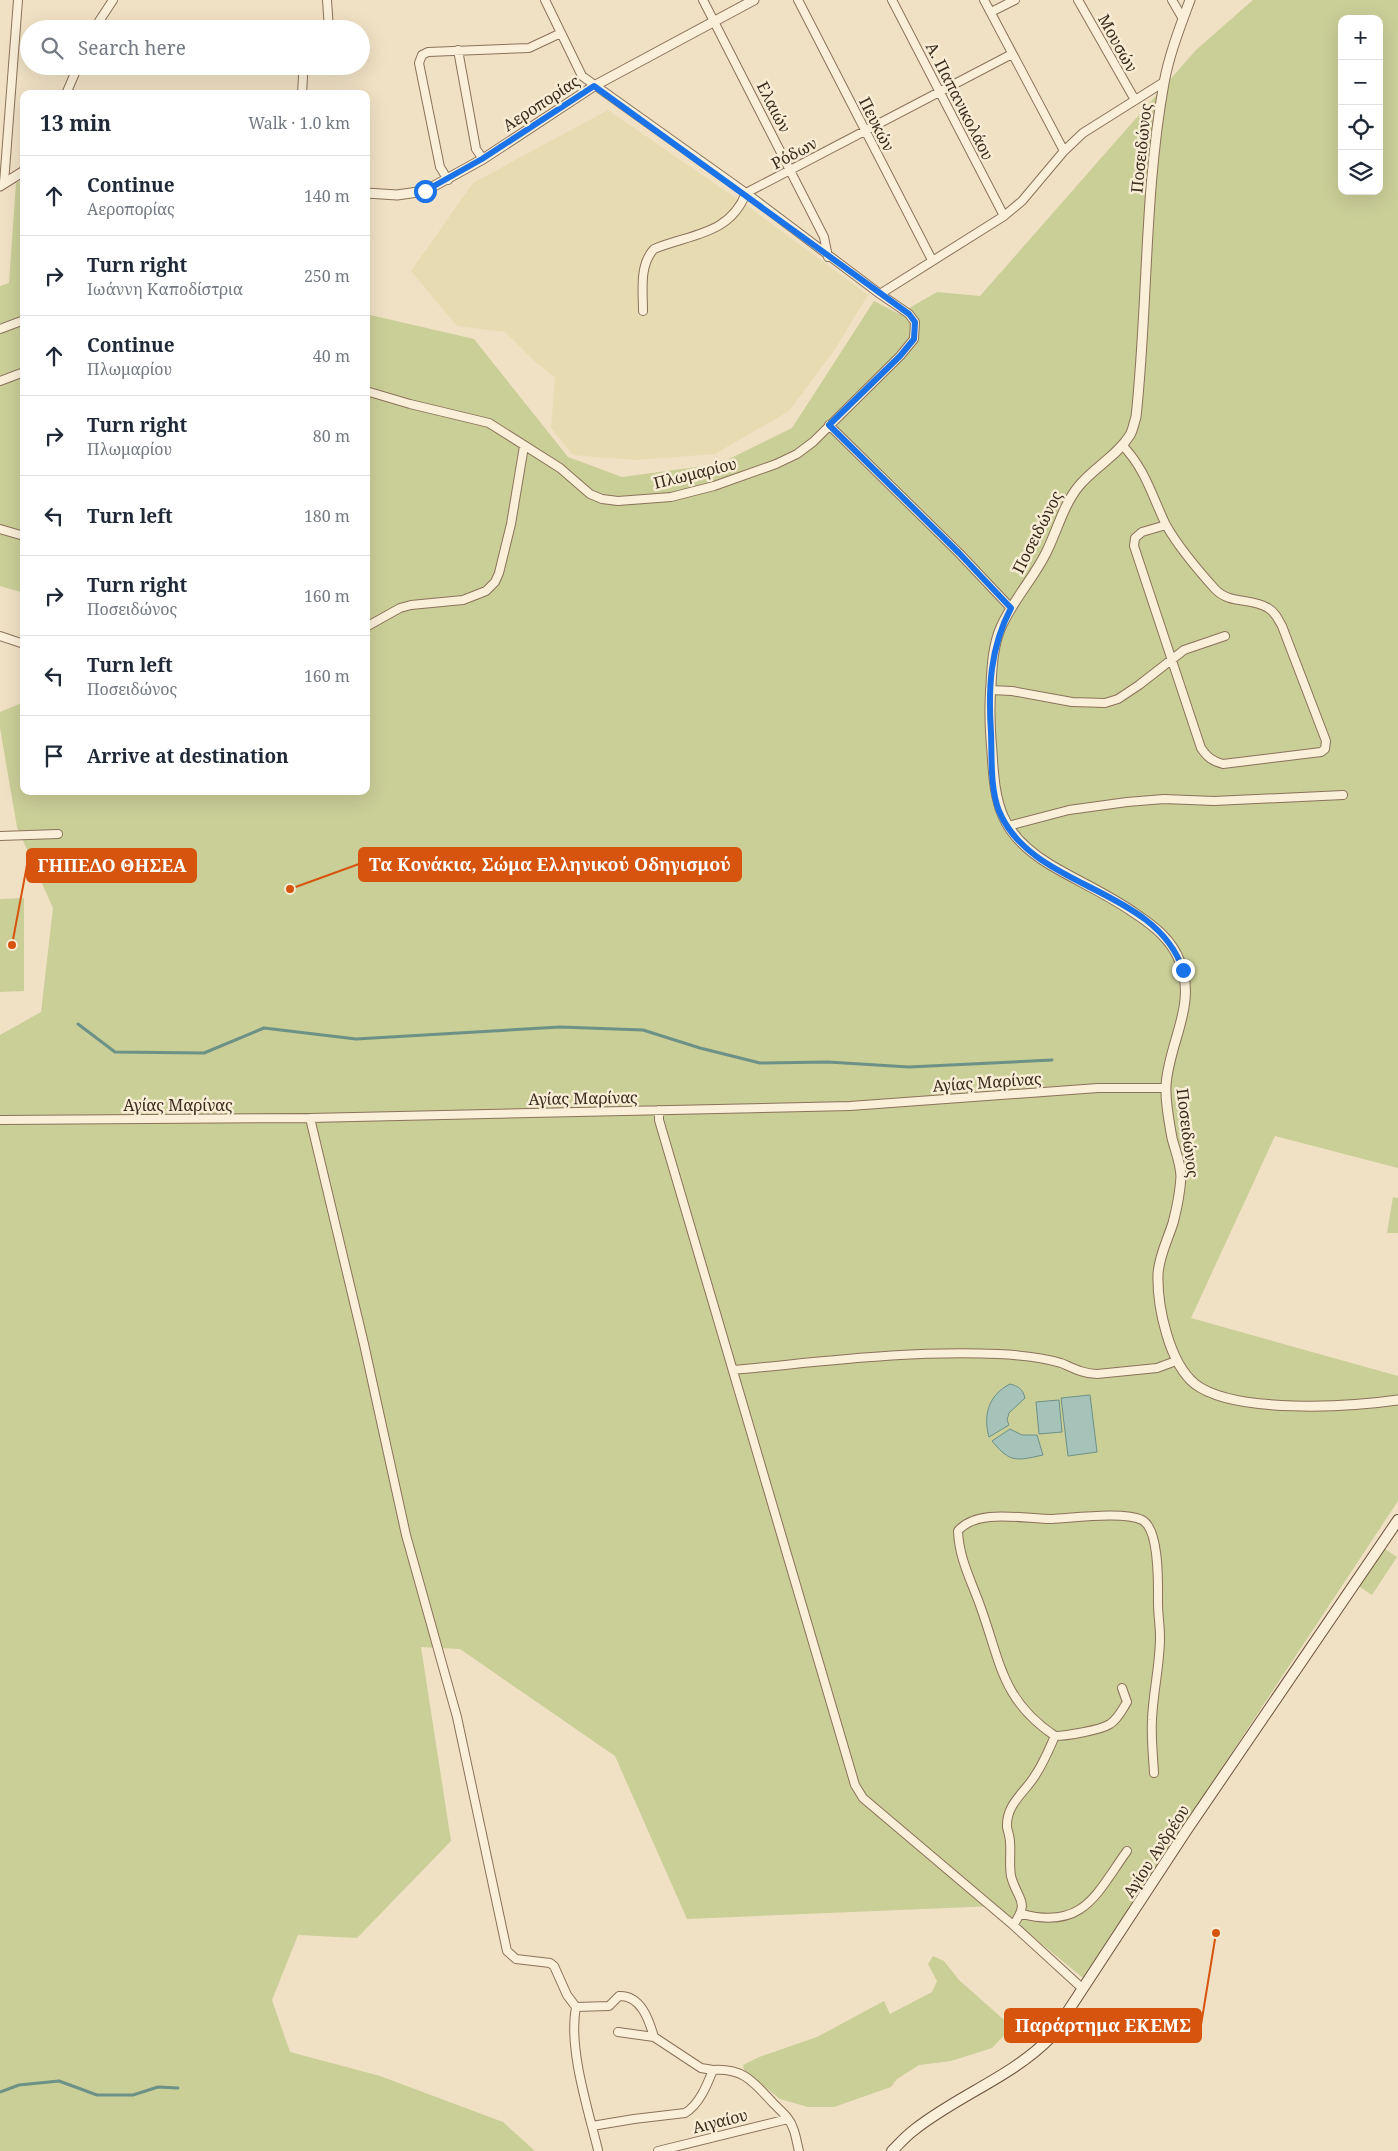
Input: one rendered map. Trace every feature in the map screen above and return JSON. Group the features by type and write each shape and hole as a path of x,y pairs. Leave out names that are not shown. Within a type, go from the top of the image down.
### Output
{"main road":[{"name":"Αγίου Ανδρέου","path":"892,2151 913,2130 1033,2054 1051,2037 1219,1782 1398,1520"}],"street":[{"path":"2,185 18,0"},
{"path":"100,20 113,0"},
{"path":"327,0 328,20"},
{"name":"Πλωμαρίου","path":"370,392 488,423 560,468 590,494 602,499 618,501 671,497 714,486 776,464 797,454 813,442 900,356 914,339 915,322 909,314 582,76 546,0"},
{"name":"Ελαιών","path":"703,0 824,237 828,256"},
{"name":"Αεροπορίας","path":"370,193 397,195 425,191 448,180 594,86 754,0"},
{"name":"Πευκών","path":"798,0 932,260"},
{"name":"Α. Παπανικολάου","path":"892,0 1004,216"},
{"path":"984,0 1064,151"},
{"path":"991,12 1015,0"},
{"name":"Μουσών","path":"1078,0 1134,100"},
{"path":"1172,0 1183,19"},
{"name":"Ποσειδώνος","path":"1190,0 1164,82 1150,198 1136,417 1132,433 1122,445 1088,475 1075,491 1038,568 1000,628 994,653 990,690 994,784 1000,812 1017,838 1037,856 1118,901 1151,924 1172,947 1183,970 1186,994 1183,1015 1168,1067 1166,1088 1172,1137 1181,1170 1175,1217 1161,1258 1158,1276 1162,1312 1170,1347 1184,1374 1198,1386 1214,1394 1235,1399 1285,1405 1320,1406 1352,1406 1398,1400"},
{"path":"448,180 440,167 419,63 422,55 428,52 458,50 529,48 561,33"},
{"path":"458,50 476,149 482,159"},
{"name":"Ρόδων","path":"746,194 1012,54"},
{"path":"68,90 74,75"},
{"path":"302,90 303,76"},
{"path":"880,294 1004,216 1022,201 1064,151 1083,133 1164,82"},
{"path":"2,185 20,174"},
{"path":"643,311 644,267 647,256 654,249 724,224 734,216 746,194"},
{"path":"0,329 20,322"},
{"path":"0,382 20,374"},
{"path":"829,425 959,553 1011,608"},
{"path":"1122,445 1141,467 1166,525 1184,553 1217,591 1235,601 1267,607 1276,615 1282,626 1326,741 1325,749 1321,752 1223,764 1214,762 1206,756 1201,748 1134,546 1135,538 1142,532 1166,525"},
{"path":"370,625 400,608 411,605 463,600 486,591 495,582 511,524 524,446"},
{"path":"0,528 20,535"},
{"path":"0,636 20,643"},
{"path":"990,690 1012,691 1072,702 1105,703 1118,699 1139,685 1184,650 1225,636"},
{"path":"1008,826 1069,810 1127,802 1164,799 1214,800 1343,795"},
{"path":"0,836 58,834"},
{"name":"Αγίας Μαρίνας","path":"0,1120 310,1118 850,1106 1098,1088 1166,1088"},
{"path":"659,1110 659,1120 855,1785 863,1798 1013,1926 1083,1989"},
{"path":"310,1118 406,1535 457,1716 507,1951 516,1959 550,1963 554,1966 567,1995 576,2007 572,2025 578,2070 598,2150"},
{"path":"733,1370 888,1356 951,1354 1021,1355 1045,1359 1089,1374 1156,1368 1176,1361"},
{"path":"1122,1688 1126,1702 1120,1715 1110,1725 1066,1736 1055,1736 1037,1724 1007,1686 997,1664 982,1610 963,1564 958,1531 963,1525 978,1519 993,1517 1049,1519 1110,1516 1134,1518 1149,1525 1159,1588 1160,1637 1152,1720 1154,1773"},
{"path":"1013,1926 1022,1914 1020,1895 1011,1877 1010,1842 1007,1825 1009,1813 1019,1794 1035,1777 1055,1736"},
{"path":"1022,1914 1053,1918 1069,1916 1078,1912 1091,1901 1127,1851"},
{"path":"576,2007 609,2006 619,1996 626,1996 639,2004 646,2013 654,2037"},
{"path":"618,2032 654,2037 701,2068 713,2070 726,2069 753,2080 788,2118 793,2128 799,2151"},
{"path":"592,2126 685,2113 691,2110 698,2100 713,2070"},
{"name":"Αιγαίου","path":"658,2151 788,2118"}],"shaded area":[{"path":"608,110 753,210 868,295 835,349 789,411 715,454 635,460 573,455 551,428 555,378 532,359 505,332 457,326 411,271 473,183"}],"green space":[{"path":"1253,0 1398,0 1398,1168 1275,1136 1191,1318 1398,1376 1398,1501 1083,1978 996,1906 687,1919 615,1756 460,1649 421,1647 451,1841 357,1938 298,1935 272,2000 290,2052 380,2076 503,2122 535,2151 0,2151 0,1035 41,1012 53,908 17,827 0,728 0,712 20,704 20,795 370,795 370,315 474,339 568,457 622,477 719,464 792,428 874,301 899,314 937,292 980,296 1196,50"},
{"path":"20,181 20,592 0,586 0,286 9,283 16,183"},
{"path":"24,898 24,991 0,992 0,899"},
{"path":"1393,1197 1398,1198 1398,1233 1387,1233"},
{"path":"1376,1543 1397,1557 1372,1595 1351,1581"},
{"path":"933,1956 944,1961 959,1980 1012,2027 992,2048 951,2061 919,2065 897,2079 891,2087 834,2107 808,2107 780,2099 744,2070 743,2065 759,2057 817,2037 884,2001 890,2014 932,1992 937,1981 928,1964"}],"water":[{"path":"1010,1384 1020,1388 1025,1398 1009,1413 1007,1420 1009,1425 989,1437 987,1414 989,1407 997,1394"},
{"path":"1090,1395 1097,1452 1068,1456 1061,1398"},
{"path":"1059,1400 1062,1432 1039,1434 1036,1402"},
{"path":"1010,1429 1022,1435 1037,1435 1043,1455 1020,1459 1009,1457 992,1441"}],"waterway":[{"path":"78,1024 115,1052 204,1053 264,1028 356,1039 560,1027 643,1030 700,1048 760,1063 828,1062 909,1067 1052,1060"},
{"path":"0,2092 19,2085 59,2081 97,2095 133,2095 158,2087 178,2088"}],"place":[{"name":"Τα Κονάκια, Σώμα Ελληνικού Οδηγισμού","path":"290,889"},
{"name":"ΓΗΠΕΔΟ ΘΗΣΕΑ","path":"12,945"},
{"name":"Παράρτημα ΕΚΕΜΣ","path":"1216,1933"}],"route":[{"path":"425,191 448,180 482,159 594,86 746,194 909,314 915,322 914,339 900,356 829,425 959,553 1011,608 1000,628 994,653 990,690 990,725 996,800 1008,826 1017,838 1037,856 1118,901 1151,924 1172,947 1180,959 1183,970"}]}
